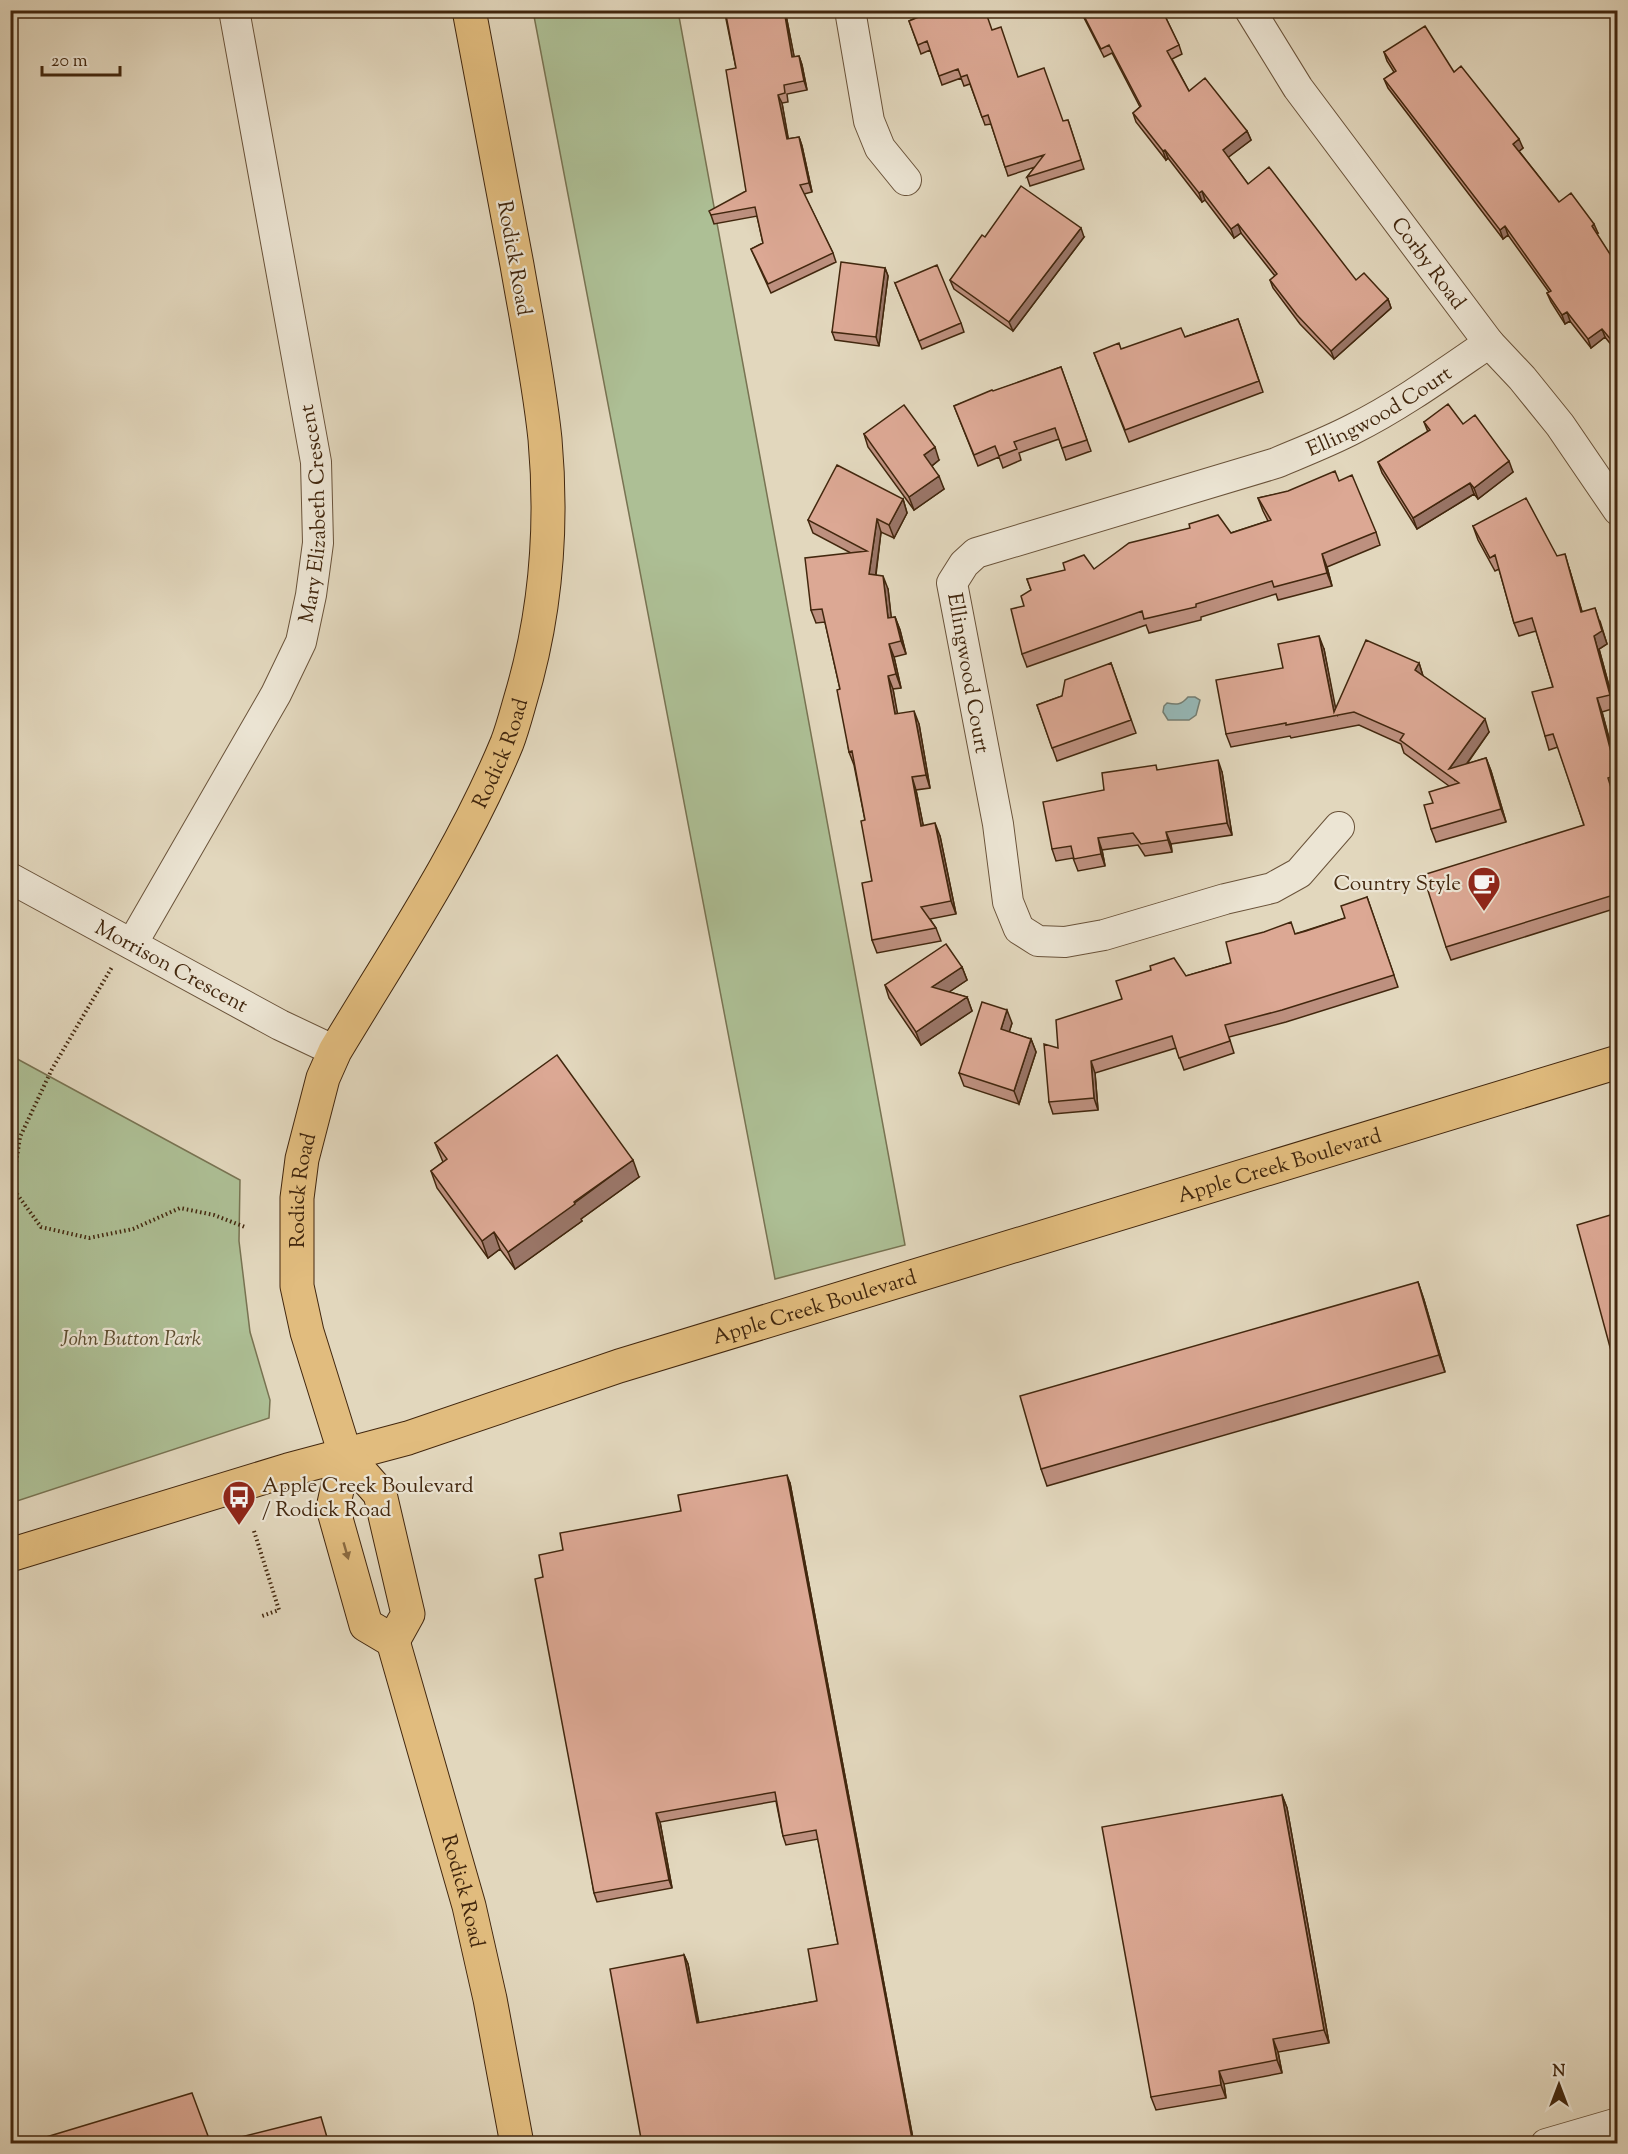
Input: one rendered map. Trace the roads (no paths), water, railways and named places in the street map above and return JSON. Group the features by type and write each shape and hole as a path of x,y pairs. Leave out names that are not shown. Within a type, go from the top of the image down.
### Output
{"main road":[{"name":"Rodick Road","path":"393,1641 408,1614 380,1494 345,1454 307,1332 297,1286 297,1198 302,1159 323,1078 335,1051 447,864 483,795 508,741 529,672 541,614 547,553 548,498 545,440 531,343 469,10"},
{"name":"Apple Creek Boulevard","path":"10,1555 345,1454 408,1438 620,1366 1617,1062"},
{"name":"Rodick Road","path":"345,1454 333,1508 366,1625 393,1641 469,1906 490,1999 517,2144"}],"street":[{"name":"Mary Elizabeth Crescent","path":"132,944 270,704 301,642 311,595 318,543 316,462 234,10"},
{"path":"850,10 869,121 880,148 906,180"},
{"name":"Corby Road","path":"1250,10 1298,88 1489,343 1522,378 1560,425 1617,510"},
{"name":"Ellingwood Court","path":"1339,827 1299,873 1272,888 1225,899 1104,935 1065,942 1038,941 1019,929 1008,902 998,824 952,584 964,564 976,553 1276,463 1354,429 1489,343"},
{"name":"Morrison Crescent","path":"10,878 280,1025 335,1051"},
{"path":"1546,2144 1617,2123"}],"water":[{"path":"1188,697 1200,700 1196,715 1189,720 1168,720 1163,712 1164,706 1167,703 1181,703"}],"place":[{"name":"Country Style","path":"1484,912"},
{"name":"Apple Creek Boulevard / Rodick Road","path":"239,1526"}],"park label":[{"name":"John Button Park","path":"131,1338"}]}
